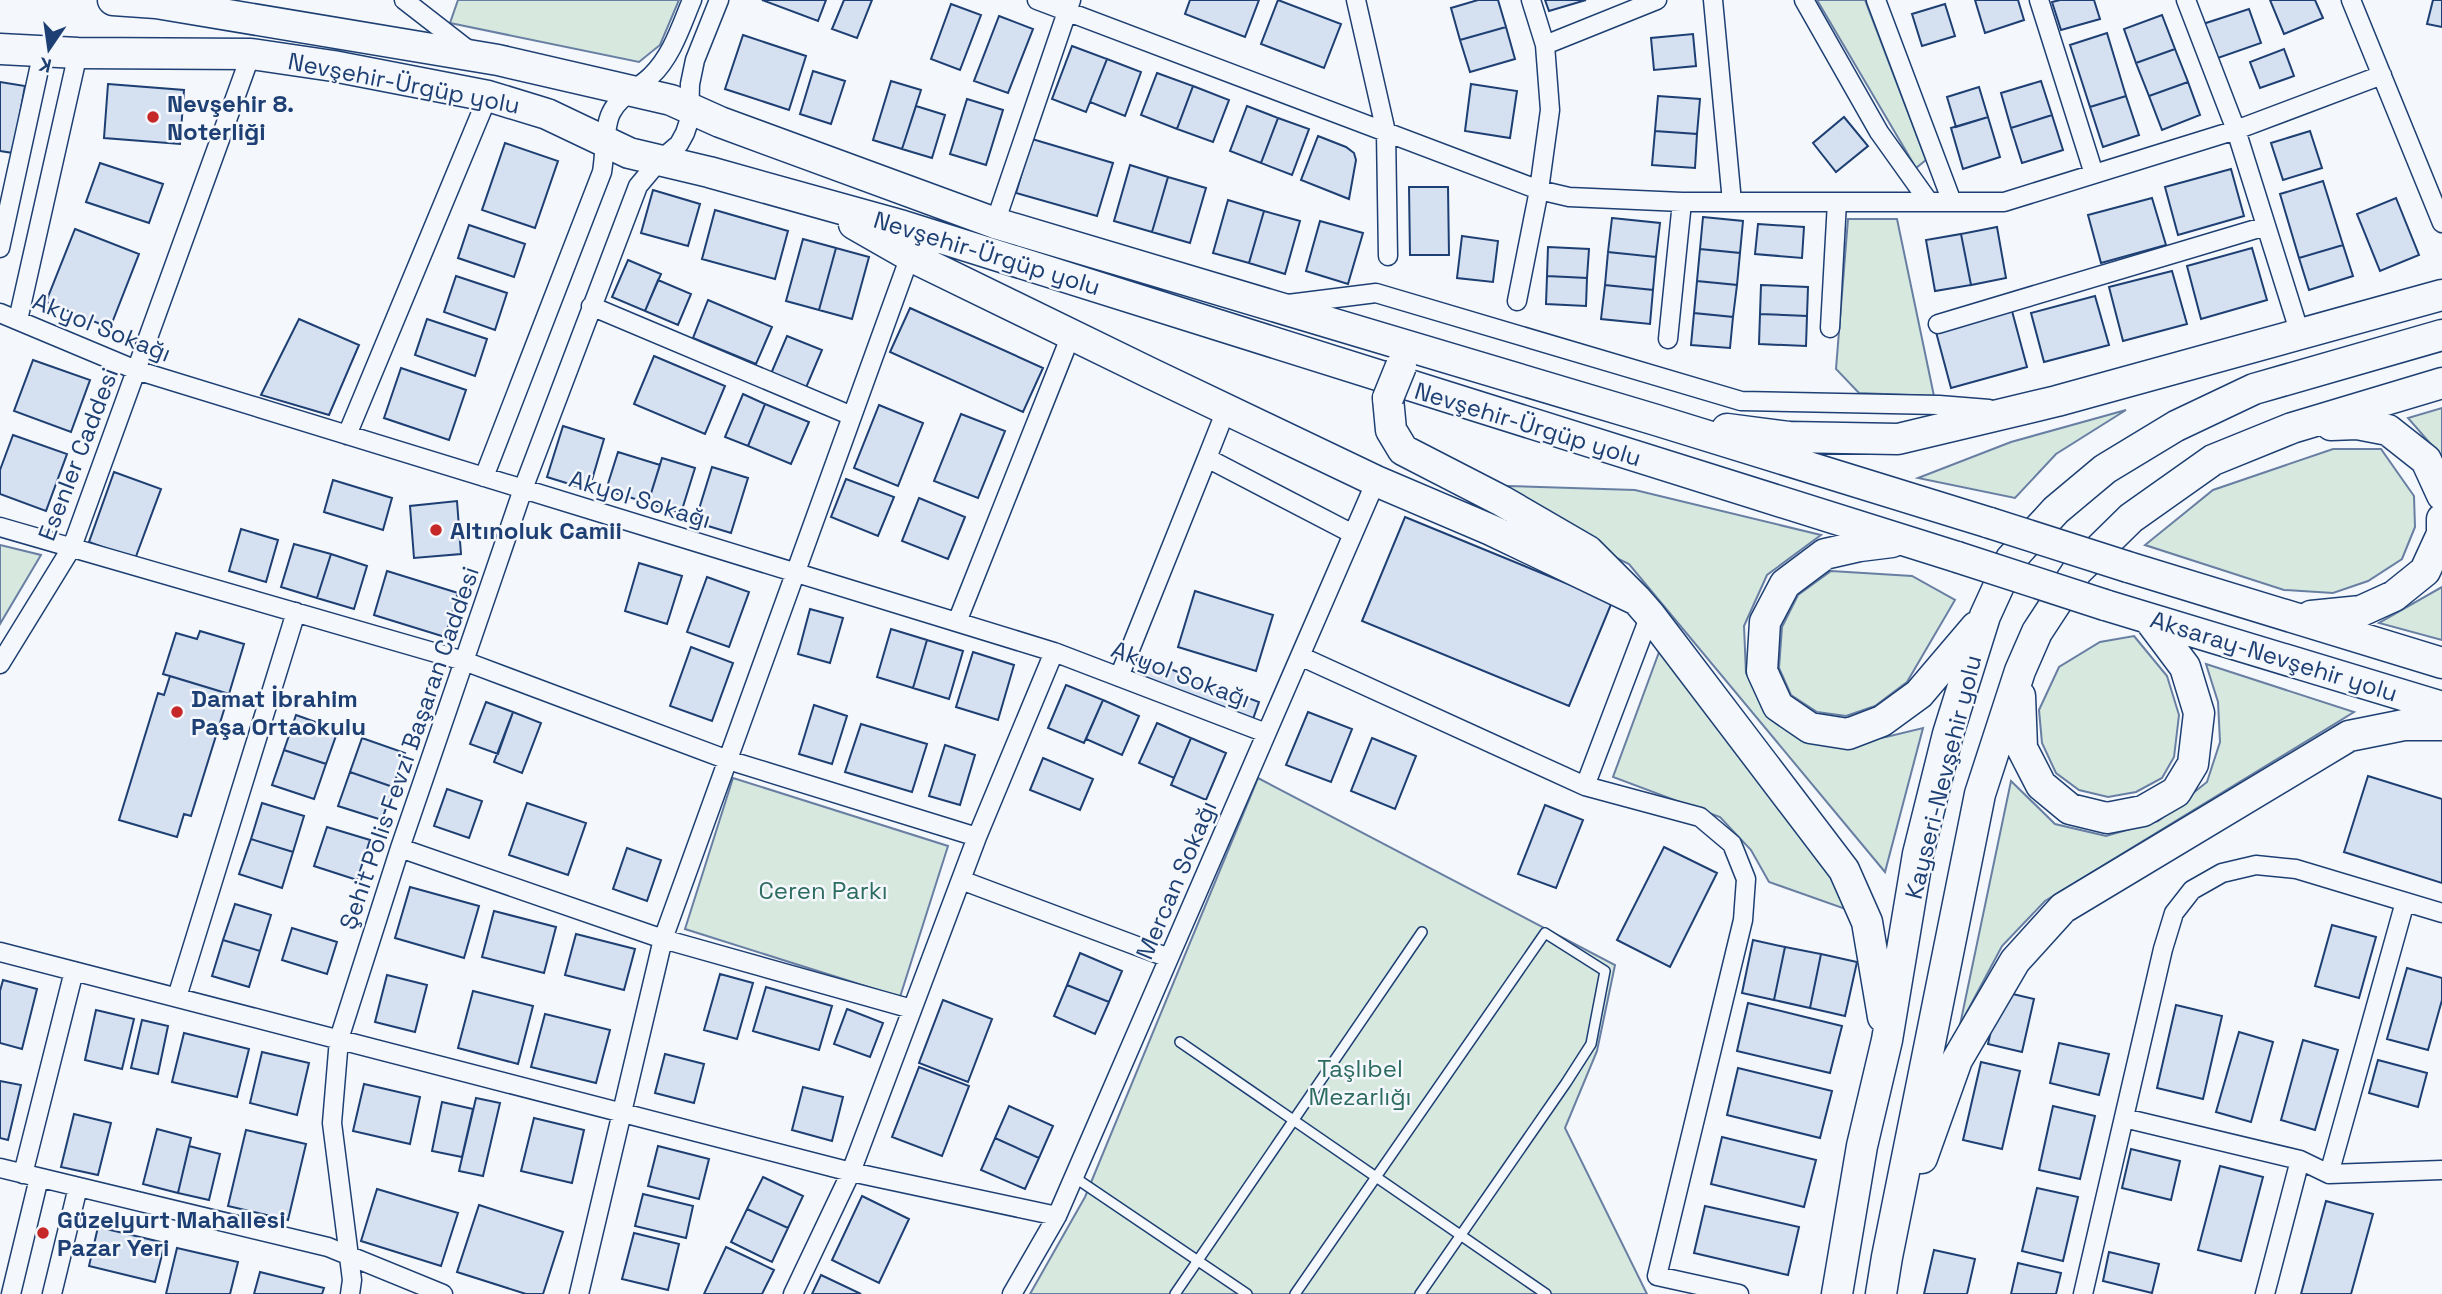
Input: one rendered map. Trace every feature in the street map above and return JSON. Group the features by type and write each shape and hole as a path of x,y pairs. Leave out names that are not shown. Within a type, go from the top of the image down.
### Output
{"highway":[{"name":"Nevşehir-Ürgüp yolu","path":"113,0 196,9 477,56 671,100 720,122 995,223 1269,306 1414,359 1656,420 2128,567"},
{"name":"Nevşehir-Ürgüp yolu","path":"0,49 78,53 251,54 333,66 488,96 547,114 629,153 709,172 903,226 1957,557"},
{"path":"815,201 911,256 1071,335 1376,481 1491,530 1644,608"},
{"path":"1656,420 1789,437 1898,439 2017,410 2442,295"},
{"name":"Kayseri-Nevşehir yolu","path":"1837,1294 1862,1146 1887,1040 1918,854 1948,734 1985,616 2011,559 2056,510 2105,469 2176,426 2254,389 2442,334"},
{"path":"1414,359 1388,398 1391,430 1403,450 1502,501 1588,551 1644,608 1844,870 1867,922 1887,1040"},
{"path":"2292,428 2442,383"},
{"path":"2292,428 2357,424 2388,430 2426,460 2442,495"},
{"name":"Kayseri-Nevşehir yolu","path":"1881,1294 1980,794 2020,671 2037,632 2077,571 2131,518 2213,460 2292,428"},
{"path":"2295,617 2361,611 2394,596 2425,571 2442,534 2442,519"},
{"path":"1902,541 1825,554 1785,583 1765,622 1763,647 1762,671 1778,706 1811,728 1847,734 1882,721 1919,694 1985,616"},
{"name":"Aksaray-Nevşehir yolu","path":"1957,557 2149,619 2442,707"},
{"name":"Aksaray-Nevşehir yolu","path":"2128,567 2442,663"},
{"path":"2020,671 2022,748 2041,785 2070,809 2107,818 2143,811 2176,792 2193,764 2199,713 2185,667 2149,619"},
{"path":"1887,1257 1957,1060 2015,961 2063,908 2349,736 2404,725 2442,725"}],"street":[{"path":"404,0 477,56"},
{"path":"484,477 603,172 606,132 611,113 623,97 652,75 671,50 692,0"},
{"path":"659,161 679,144 689,121 690,84 695,60 719,0"},
{"path":"1037,0 1069,5 1386,132 1539,190 1569,197 1682,202 2004,202 2236,130 2382,75"},
{"path":"1356,0 1386,132 1388,256"},
{"path":"1517,301 1539,190 1550,110 1545,45 1531,0"},
{"path":"1545,45 1657,0"},
{"path":"1713,0 1732,202"},
{"path":"1804,0 1879,132 1929,202"},
{"path":"1876,0 1952,202"},
{"path":"2039,0 2094,174"},
{"path":"2186,0 2236,130 2300,334"},
{"path":"2351,0 2442,223"},
{"path":"995,223 1069,5"},
{"path":"0,248 43,51"},
{"path":"18,320 78,53"},
{"name":"Esenler Caddesi","path":"0,664 72,547 251,54"},
{"path":"347,435 488,96"},
{"name":"Şehit Polis Fevzi Başaran Caddesi","path":"351,1294 350,1256 332,1123 339,1039 400,848 523,489 638,186 659,161"},
{"path":"1668,339 1682,202"},
{"path":"1830,328 1837,202"},
{"path":"1938,324 2266,226"},
{"path":"579,1294 663,939 911,256"},
{"path":"1269,306 1376,293 1741,401 1939,405 2017,410"},
{"path":"591,306 852,416"},
{"name":"Akyol Sokağı","path":"0,313 136,370 1054,652 1266,733"},
{"path":"957,622 1071,335"},
{"path":"1119,677 1226,410"},
{"path":"1207,458 1353,534"},
{"name":"Mercan Sokağı","path":"1012,1294 1057,1216 1376,481"},
{"path":"0,527 464,661 728,760 977,837"},
{"path":"1585,786 1644,608"},
{"path":"177,997 296,612"},
{"path":"793,1294 851,1172 977,837 1054,652"},
{"path":"1300,656 1585,786 1700,817 1732,844 1746,878 1743,920 1657,1276 1739,1294"},
{"path":"400,848 663,939 912,1009"},
{"path":"2082,1294 2163,949 2174,912 2192,890 2222,873 2256,865 2296,869 2442,913"},
{"path":"961,880 1169,958"},
{"path":"2329,1174 2405,902"},
{"path":"0,952 851,1172 1057,1216"},
{"path":"11,1294 31,1176 74,971"},
{"path":"2124,1118 2300,1160 2329,1174 2442,1170"},
{"path":"2265,1294 2300,1160"},
{"path":"0,1168 328,1247 443,1294"},
{"path":"52,1294 78,1187"}],"lane":[{"path":"1175,1294 1422,932"},
{"path":"1296,1294 1545,933 1605,971 1591,1044 1420,1294"},
{"path":"1180,1042 1546,1294"},
{"path":"1074,1177 1247,1294"}],"green space":[{"path":"458,0 679,0 660,45 639,62 450,23"},
{"path":"1817,0 1865,0 1926,160 1916,168"},
{"path":"1848,219 1897,219 1934,396 1859,393 1836,369"},
{"path":"2442,408 2442,457 2408,418"},
{"path":"2126,410 2056,454 2015,498 1918,478 2011,442"},
{"path":"2333,449 2381,449 2414,496 2415,527 2402,559 2368,581 2333,593 2284,590 2145,545 2213,490"},
{"path":"1507,486 1635,490 1821,535 1767,575 1744,626 1746,673 1764,706 1841,743 1886,737 1923,728 1885,872 1629,564 1505,503"},
{"path":"0,545 41,555 0,624"},
{"path":"1831,571 1912,576 1955,600 1907,682 1875,706 1846,716 1817,712 1791,695 1779,668 1782,627 1798,595"},
{"path":"2442,587 2442,640 2379,623"},
{"path":"2134,636 2167,676 2179,715 2174,757 2162,778 2136,792 2108,797 2079,790 2056,773 2042,743 2039,710 2059,667 2100,642"},
{"path":"1662,644 1840,874 1851,911 1769,882 1751,850 1720,817 1613,777"},
{"path":"2206,664 2354,712 2045,901 2002,946 1960,1025 2011,781 2055,824 2106,836 2158,821 2207,782 2220,742 2218,702"},
{"name":"Ceren Parkı","path":"733,778 948,846 900,997 685,929"},
{"name":"Taşlıbel Mezarlığı","path":"1258,778 1615,965 1597,1051 1565,1128 1647,1294 1030,1294 1085,1197"}],"building":[{"path":"762,0 826,0 818,21"},
{"path":"844,0 872,0 857,38 832,29"},
{"path":"1190,0 1259,0 1245,37 1185,14"},
{"path":"1278,0 1341,24 1324,68 1261,44"},
{"path":"1478,0 1498,0 1506,27 1460,40 1451,8"},
{"path":"1545,0 1586,0 1549,11"},
{"path":"1975,0 2018,0 2024,20 1985,33"},
{"path":"2094,0 2100,19 2061,30 2052,2"},
{"path":"2270,0 2315,0 2323,18 2284,34"},
{"path":"2433,0 2442,0 2442,27 2427,24"},
{"path":"951,4 981,15 960,70 931,59"},
{"path":"1945,4 1955,36 1922,46 1912,14"},
{"path":"2249,9 2261,43 2215,59 2203,24"},
{"path":"2162,15 2175,49 2136,63 2124,29"},
{"path":"999,16 1033,29 1008,93 974,81"},
{"path":"1506,27 1515,59 1470,72 1460,40"},
{"path":"2107,33 2126,96 2090,107 2070,45"},
{"path":"1693,34 1696,66 1654,70 1651,38"},
{"path":"743,35 806,56 789,110 725,89"},
{"path":"1072,46 1107,59 1086,112 1052,99"},
{"path":"2175,49 2188,82 2149,96 2136,63"},
{"path":"2284,49 2294,76 2260,88 2250,62"},
{"path":"1107,59 1141,72 1125,116 1090,102"},
{"path":"813,71 845,81 831,124 800,114"},
{"path":"1157,73 1193,86 1177,129 1141,115"},
{"path":"891,81 921,90 902,149 873,140"},
{"path":"2041,81 2052,115 2011,128 2001,93"},
{"path":"0,82 25,86 13,153 0,151"},
{"path":"2188,82 2200,115 2162,130 2149,96"},
{"path":"108,84 184,90 180,144 104,138"},
{"path":"1471,84 1517,91 1510,138 1465,131"},
{"path":"1193,86 1229,100 1213,142 1177,129"},
{"path":"1979,87 1988,117 1956,127 1947,97"},
{"path":"1658,96 1700,99 1697,134 1655,131"},
{"path":"2126,96 2139,135 2103,147 2090,107"},
{"path":"967,99 1003,110 986,165 950,154"},
{"path":"916,106 945,115 932,158 902,149"},
{"path":"1247,106 1278,118 1261,163 1230,151"},
{"path":"2052,115 2063,150 2022,163 2011,128"},
{"path":"1844,117 1868,146 1836,172 1813,143"},
{"path":"1988,117 2000,157 1963,169 1951,128"},
{"path":"1278,118 1309,129 1292,175 1261,163"},
{"path":"1655,131 1697,134 1695,168 1652,165"},
{"path":"2310,131 2322,168 2283,180 2271,143"},
{"path":"1318,136 1354,153 1356,160 1349,199 1301,180"},
{"path":"1032,139 1113,163 1097,216 1016,193"},
{"path":"505,143 558,161 535,228 482,210"},
{"path":"100,163 163,184 149,223 86,202"},
{"path":"1130,165 1168,177 1152,232 1114,221"},
{"path":"2231,169 2244,216 2178,235 2165,187"},
{"path":"1168,177 1206,188 1190,243 1152,232"},
{"path":"2323,181 2343,245 2299,258 2280,194"},
{"path":"1409,187 1448,187 1449,255 1410,255"},
{"path":"653,190 700,204 688,246 641,233"},
{"path":"2152,198 2166,245 2101,263 2088,215"},
{"path":"2396,198 2419,255 2380,271 2357,214"},
{"path":"1228,200 1264,211 1249,263 1213,253"},
{"path":"715,210 788,231 775,279 702,259"},
{"path":"1264,211 1300,221 1285,274 1249,263"},
{"path":"1703,217 1743,221 1740,253 1700,249"},
{"path":"1612,218 1660,223 1656,257 1608,252"},
{"path":"1320,221 1363,233 1348,284 1306,271"},
{"path":"1758,224 1804,227 1802,258 1755,254"},
{"path":"469,225 525,244 514,277 458,258"},
{"path":"1997,227 2006,278 1971,285 1961,234"},
{"path":"75,229 139,254 110,328 46,302"},
{"path":"1961,234 1971,285 1935,291 1926,240"},
{"path":"1462,236 1498,241 1493,282 1457,278"},
{"path":"803,239 836,248 819,310 786,301"},
{"path":"2343,245 2353,276 2309,290 2299,258"},
{"path":"1548,247 1589,249 1587,278 1547,276"},
{"path":"836,248 869,257 852,319 819,310"},
{"path":"2252,248 2267,300 2201,319 2187,266"},
{"path":"1700,249 1740,253 1737,285 1697,281"},
{"path":"1608,252 1656,257 1653,290 1605,285"},
{"path":"628,260 661,274 645,311 612,297"},
{"path":"2172,271 2187,324 2123,341 2109,287"},
{"path":"456,276 507,293 495,330 444,312"},
{"path":"1547,276 1587,278 1586,306 1546,304"},
{"path":"658,280 691,294 678,325 645,311"},
{"path":"1697,281 1737,285 1733,317 1694,313"},
{"path":"1605,285 1653,290 1650,324 1601,319"},
{"path":"1761,285 1808,287 1807,316 1760,314"},
{"path":"2095,296 2109,345 2044,362 2031,313"},
{"path":"708,300 772,327 756,364 693,338"},
{"path":"910,308 1043,368 1023,412 890,352"},
{"path":"2012,311 2027,367 1951,388 1936,332"},
{"path":"1694,313 1733,317 1730,348 1691,345"},
{"path":"1760,314 1807,316 1806,346 1759,344"},
{"path":"299,319 359,345 329,415 261,395"},
{"path":"427,319 487,339 475,376 415,355"},
{"path":"787,336 822,350 805,390 770,376"},
{"path":"654,356 725,386 705,434 634,404"},
{"path":"33,360 90,380 71,432 14,411"},
{"path":"401,368 466,390 449,440 384,418"},
{"path":"743,394 765,404 748,446 725,437"},
{"path":"765,404 809,422 791,464 748,446"},
{"path":"879,405 923,423 898,486 854,468"},
{"path":"961,414 1005,431 978,498 934,481"},
{"path":"563,426 604,439 589,490 547,477"},
{"path":"13,435 67,454 46,511 0,494 0,470"},
{"path":"618,452 660,465 648,503 606,490"},
{"path":"662,458 695,468 681,513 648,503"},
{"path":"712,467 748,478 731,533 695,522"},
{"path":"114,472 161,489 135,559 89,542"},
{"path":"846,479 894,497 878,536 831,517"},
{"path":"333,480 392,498 383,530 324,512"},
{"path":"919,498 965,517 948,559 902,541"},
{"name":"Altınoluk Camii","path":"457,501 461,554 414,558 410,506"},
{"path":"1405,517 1612,602 1569,706 1362,621"},
{"path":"241,529 278,540 266,582 229,571"},
{"path":"294,544 331,554 317,598 281,587"},
{"path":"331,554 367,566 354,609 317,598"},
{"path":"639,563 682,576 667,624 625,611"},
{"path":"387,571 458,593 445,637 374,615"},
{"path":"707,577 749,592 729,647 687,632"},
{"path":"1195,591 1273,615 1256,671 1178,647"},
{"path":"810,609 843,618 830,663 798,654"},
{"path":"891,629 927,640 913,688 877,677"},
{"path":"200,631 244,644 229,694 163,674 176,633 197,639"},
{"path":"927,640 963,651 949,699 913,688"},
{"path":"691,647 733,663 712,721 670,706"},
{"path":"973,652 1014,665 998,720 956,707"},
{"path":"1146,660 1259,702 1253,719 1139,678"},
{"path":"170,676 229,694 191,816 184,814 177,837 119,820 158,693 164,695"},
{"path":"1066,685 1103,700 1084,743 1048,728"},
{"path":"1103,700 1139,716 1122,755 1086,739"},
{"path":"486,702 513,712 498,754 470,744"},
{"path":"814,705 847,716 832,764 799,754"},
{"path":"513,712 541,723 522,773 494,762"},
{"path":"1308,712 1352,729 1331,782 1286,765"},
{"path":"296,715 338,730 326,764 284,750"},
{"path":"1157,723 1191,738 1174,778 1139,763"},
{"path":"861,724 927,744 912,792 845,772"},
{"path":"362,738 405,753 393,787 350,772"},
{"path":"1191,738 1226,753 1206,800 1171,785"},
{"path":"1372,738 1416,756 1395,809 1351,791"},
{"path":"945,745 975,755 960,805 929,796"},
{"path":"284,750 326,764 314,799 272,785"},
{"path":"1043,758 1093,779 1080,810 1030,790"},
{"path":"350,772 393,787 382,820 338,806"},
{"path":"2368,776 2442,799 2442,883 2344,852"},
{"path":"447,789 482,801 469,838 434,826"},
{"path":"262,803 304,816 293,852 251,839"},
{"path":"527,803 586,823 568,875 509,855"},
{"path":"1545,805 1583,820 1556,888 1518,874"},
{"path":"327,827 370,840 357,880 314,866"},
{"path":"251,839 293,852 282,888 239,874"},
{"path":"1664,847 1717,873 1670,967 1617,940"},
{"path":"627,848 661,860 647,901 613,889"},
{"path":"410,887 479,906 464,958 395,938"},
{"path":"235,904 271,915 260,951 223,940"},
{"path":"494,911 556,927 544,973 482,957"},
{"path":"2332,925 2376,937 2359,998 2315,986"},
{"path":"292,928 337,942 327,974 282,960"},
{"path":"576,934 635,949 624,990 565,975"},
{"path":"223,940 260,951 249,987 212,976"},
{"path":"1753,940 1785,947 1774,1000 1742,993"},
{"path":"1785,947 1821,954 1810,1008 1774,1000"},
{"path":"1080,953 1122,971 1109,1002 1067,985"},
{"path":"1821,954 1857,962 1845,1016 1810,1008"},
{"path":"2407,968 2442,978 2442,1000 2428,1050 2387,1039"},
{"path":"720,974 753,983 737,1039 704,1030"},
{"path":"387,975 427,985 415,1032 375,1022"},
{"path":"3,980 37,989 22,1049 0,1043 0,991"},
{"path":"1067,985 1109,1002 1095,1034 1054,1016"},
{"path":"766,987 832,1006 819,1050 753,1031"},
{"path":"473,991 533,1006 518,1064 458,1048"},
{"path":"2000,991 2034,999 2022,1052 1988,1044"},
{"path":"943,1000 992,1019 968,1082 919,1063"},
{"path":"1748,1003 1842,1026 1830,1073 1737,1051"},
{"path":"2176,1005 2222,1016 2203,1099 2157,1088"},
{"path":"847,1009 883,1023 870,1057 834,1044"},
{"path":"96,1010 134,1019 122,1069 85,1060"},
{"path":"545,1014 610,1030 596,1083 531,1067"},
{"path":"142,1020 168,1026 158,1074 131,1068"},
{"path":"2239,1032 2273,1042 2251,1122 2216,1112"},
{"path":"184,1033 249,1049 237,1097 172,1082"},
{"path":"2303,1040 2338,1050 2315,1130 2281,1120"},
{"path":"2059,1043 2109,1054 2099,1095 2050,1083"},
{"path":"262,1052 309,1063 297,1115 250,1103"},
{"path":"665,1054 704,1064 694,1103 655,1093"},
{"path":"2378,1060 2427,1073 2418,1107 2369,1093"},
{"path":"1981,1062 2020,1071 2002,1149 1963,1140"},
{"path":"919,1067 969,1086 942,1156 892,1137"},
{"path":"1738,1068 1832,1091 1820,1138 1727,1115"},
{"path":"0,1081 21,1085 8,1140 0,1138"},
{"path":"364,1084 420,1097 410,1144 353,1131"},
{"path":"803,1087 843,1097 832,1141 792,1130"},
{"path":"476,1098 500,1103 483,1176 459,1171"},
{"path":"442,1102 473,1109 462,1157 432,1151"},
{"path":"1009,1106 1053,1126 1039,1158 995,1138"},
{"path":"2053,1106 2095,1116 2080,1179 2039,1170"},
{"path":"74,1114 111,1123 98,1175 61,1167"},
{"path":"534,1118 584,1130 572,1183 521,1171"},
{"path":"157,1129 191,1138 178,1193 143,1184"},
{"path":"246,1130 306,1144 288,1220 228,1206"},
{"path":"1722,1137 1816,1160 1804,1207 1711,1184"},
{"path":"995,1138 1039,1158 1025,1189 981,1170"},
{"path":"189,1146 220,1154 209,1200 178,1193"},
{"path":"658,1146 709,1159 699,1199 648,1186"},
{"path":"2131,1149 2180,1161 2171,1200 2122,1188"},
{"path":"2220,1166 2263,1177 2241,1261 2198,1250"},
{"path":"763,1177 803,1196 788,1228 747,1209"},
{"path":"2037,1188 2078,1197 2063,1261 2022,1251"},
{"path":"377,1189 458,1213 441,1266 361,1241"},
{"path":"643,1194 693,1206 686,1238 635,1226"},
{"path":"862,1196 909,1219 879,1283 832,1260"},
{"path":"2326,1201 2373,1214 2351,1294 2301,1294"},
{"path":"479,1205 563,1232 543,1294 526,1294 457,1272"},
{"path":"1705,1206 1799,1227 1788,1275 1694,1253"},
{"path":"747,1209 788,1228 772,1262 731,1242"},
{"path":"98,1227 165,1243 155,1282 89,1266"},
{"path":"634,1233 679,1244 668,1290 622,1279"},
{"path":"726,1247 774,1270 762,1294 704,1294"},
{"path":"177,1248 238,1262 230,1294 166,1294"},
{"path":"1934,1250 1975,1259 1967,1294 1924,1294"},
{"path":"2109,1252 2159,1264 2152,1293 2103,1281"},
{"path":"2018,1263 2061,1273 2056,1294 2011,1294"},
{"path":"260,1272 324,1288 322,1294 254,1294"},
{"path":"821,1275 861,1294 812,1294"}],"place":[{"name":"Nevşehir 8. Noterliği","path":"153,117"},
{"name":"Altınoluk Camii","path":"436,530"},
{"name":"Damat İbrahim Paşa Ortaokulu","path":"177,712"},
{"name":"Güzelyurt Mahallesi Pazar Yeri","path":"43,1233"}]}
